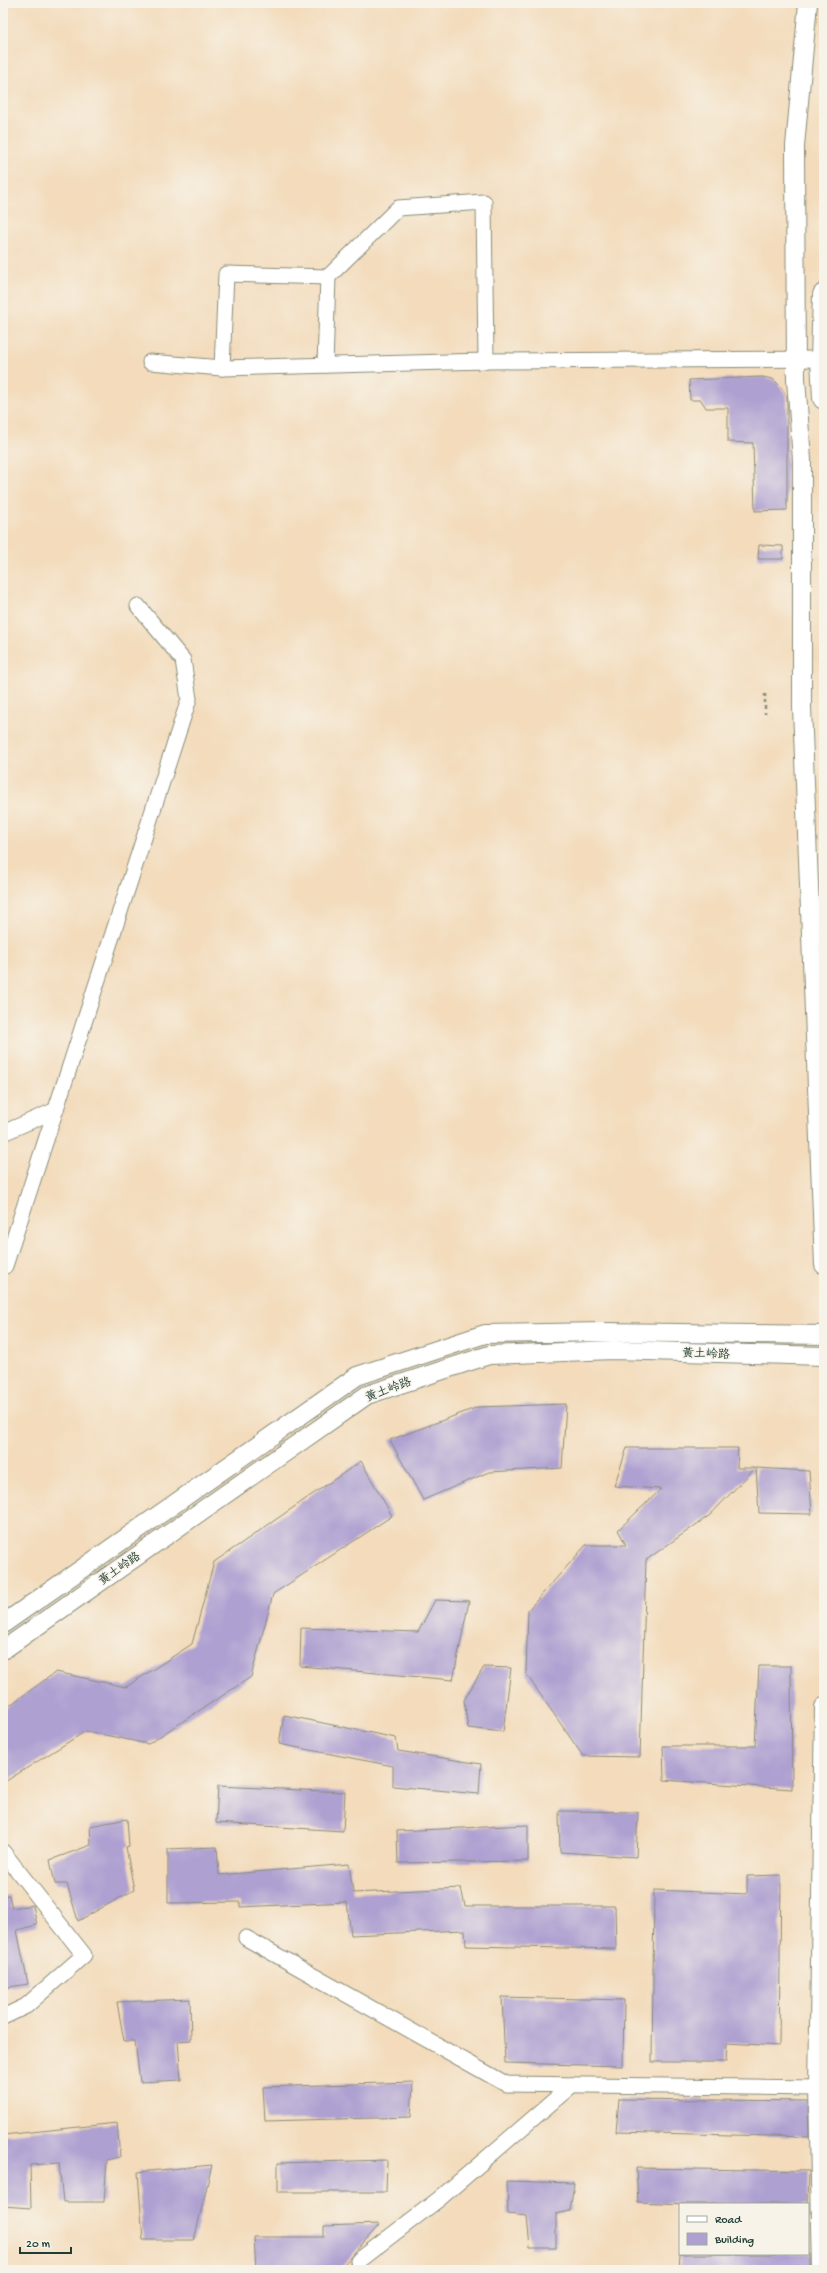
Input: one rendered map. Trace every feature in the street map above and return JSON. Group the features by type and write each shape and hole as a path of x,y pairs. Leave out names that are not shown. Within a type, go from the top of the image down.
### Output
{"main road":[{"path":"824,295 824,398"}],"street":[{"path":"808,3 795,146 796,359 802,460 802,707 824,1265"},
{"path":"325,365 328,276 398,208 484,202 486,361"},
{"path":"222,368 226,274 328,276"},
{"path":"150,362 222,368 486,361 796,359 823,356"},
{"path":"3,1262 5,1266 189,699 183,660 138,606"},
{"path":"3,1133 56,1110"},
{"name":"黄土岭路","path":"3,1624 358,1376 485,1334 603,1332 824,1336"},
{"name":"黄土岭路","path":"3,1650 367,1395 489,1354 613,1350 824,1356"},
{"path":"822,2270 818,2088 824,1707"},
{"path":"3,1852 84,1955 26,2006 3,2017"},
{"path":"246,1938 506,2084 818,2088"},
{"path":"358,2261 439,2199 572,2085"}],"path":[{"path":"765,694 765,714"}],"building":[{"path":"762,377 773,379 781,387 787,397 787,510 755,511 753,443 728,442 728,408 706,408 701,400 690,400 689,380"},
{"path":"759,545 783,546 783,559 758,559"},
{"path":"566,1404 562,1468 489,1472 423,1500 390,1440 478,1407"},
{"path":"627,1448 738,1448 737,1468 755,1468 710,1515 646,1560 640,1757 583,1756 526,1674 528,1610 586,1545 626,1545 618,1530 661,1489 614,1486"},
{"path":"361,1461 392,1516 273,1594 251,1677 148,1744 86,1731 3,1783 3,1710 56,1672 126,1687 192,1644 214,1562"},
{"path":"756,1468 809,1471 812,1514 759,1513"},
{"path":"435,1600 469,1601 453,1680 300,1666 301,1628 418,1632"},
{"path":"759,1666 791,1666 792,1789 664,1780 663,1746 755,1746"},
{"path":"484,1667 511,1668 503,1732 468,1728 464,1700"},
{"path":"284,1715 396,1738 398,1751 481,1764 479,1794 393,1786 393,1766 279,1744"},
{"path":"218,1786 345,1792 343,1831 216,1823"},
{"path":"559,1811 638,1812 636,1857 560,1852"},
{"path":"127,1819 129,1846 126,1847 134,1890 78,1921 67,1884 55,1884 50,1860 91,1845 90,1826"},
{"path":"528,1825 528,1861 398,1863 397,1831"},
{"path":"217,1847 219,1875 349,1864 353,1893 461,1888 465,1906 615,1906 616,1949 466,1946 465,1930 351,1935 347,1902 240,1907 240,1902 168,1903 168,1849"},
{"path":"781,1875 779,2046 727,2043 726,2062 652,2062 654,1890 747,1894 747,1876"},
{"path":"9,1895 12,1908 33,1905 37,1925 17,1930 28,1984 3,1988 3,1896"},
{"path":"502,1997 624,2000 623,2066 505,2063"},
{"path":"190,1999 191,2040 178,2041 181,2080 140,2082 135,2041 124,2041 117,2002"},
{"path":"413,2082 411,2117 265,2121 263,2087"},
{"path":"619,2099 808,2101 809,2137 616,2132"},
{"path":"117,2123 120,2157 107,2160 104,2202 63,2202 59,2163 30,2165 31,2208 3,2206 3,2135"},
{"path":"387,2160 386,2192 278,2192 278,2163"},
{"path":"212,2165 194,2240 143,2240 138,2172"},
{"path":"636,2168 809,2171 808,2203 679,2204 638,2202"},
{"path":"507,2181 574,2183 570,2211 556,2214 556,2248 530,2248 527,2216 508,2214"},
{"path":"380,2224 339,2270 256,2270 254,2237 324,2237 324,2226"},
{"path":"811,2254 811,2270 679,2270 680,2255"}]}
